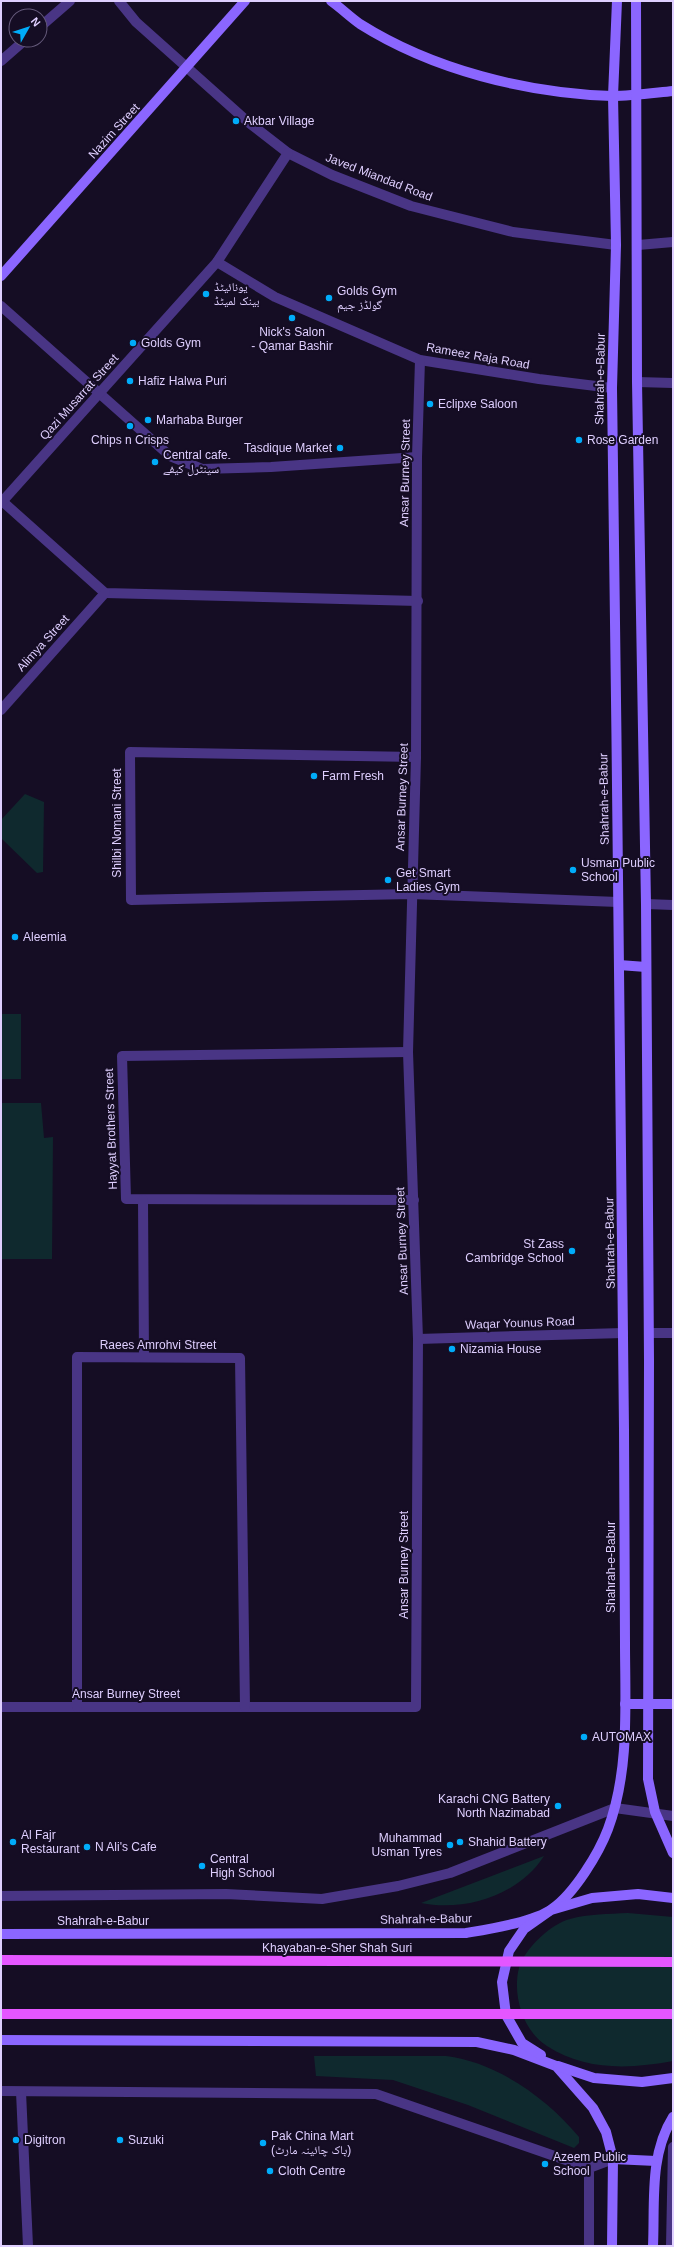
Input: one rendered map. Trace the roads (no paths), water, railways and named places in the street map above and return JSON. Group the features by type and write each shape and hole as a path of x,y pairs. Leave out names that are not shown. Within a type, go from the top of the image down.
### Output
{"main road":[{"name":"Nazim Street","path":"1,276 246,1"},
{"path":"331,1 360,24 429,60 503,81 575,94 613,96 673,91"},
{"name":"Shahrah-e-Babur","path":"1,1934 466,1933 504,1926 551,1910 574,1887 592,1862 606,1834 615,1808 622,1779 625,1704 624,1334 612,388 616,245 613,96 616,1"},
{"path":"636,1 638,245 637,382 646,904 649,1333 648,1779 655,1812 673,1852"},
{"path":"619,965 646,967"},
{"path":"625,1704 673,1704"},
{"path":"612,2246 613,2160 606,2132 593,2108 556,2066 522,2043 506,2015 502,1982 509,1951 524,1929 551,1910 592,1898 638,1894 673,1898"},
{"name":"Khayaban-e-Sher Shah Suri","path":"1,1960 673,1962"},
{"path":"1,2014 673,2014"},
{"path":"1,2040 477,2042 514,2050 556,2066 594,2078 642,2082 673,2078"},
{"path":"654,2246 656,2161 659,2149 673,2117"},
{"path":"613,2160 656,2161"}],"street":[{"path":"48,20 70,1"},
{"name":"Javed Miandad Road","path":"119,1 136,22 248,122 288,152 332,175 411,206 513,232 616,245"},
{"path":"1,61 16,48"},
{"name":"Qazi Musarrat Street","path":"2,502 217,262 288,152"},
{"path":"638,245 673,242"},
{"name":"Rameez Raja Road","path":"217,262 275,297 420,360 539,379 612,388"},
{"path":"1,306 99,395 170,456 202,469 271,467 417,457"},
{"name":"Ansar Burney Street","path":"1,1707 416,1707 418,1339 408,1052 411,894 416,757 418,601 417,457 420,360"},
{"path":"637,382 673,383"},
{"path":"2,502 105,593 418,601"},
{"name":"Alimya Street","path":"1,710 105,593"},
{"name":"Shilbi Nomani Street","path":"411,894 131,900 130,752 416,757"},
{"path":"411,894 618,902"},
{"path":"646,904 673,904"},
{"name":"Hayyat Brothers Street","path":"408,1052 122,1056 126,1199 414,1200"},
{"path":"143,1200 144,1357"},
{"path":"649,1333 673,1333"},
{"name":"Waqar Younus Road","path":"418,1339 624,1334"},
{"name":"Raees Amrohvi Street","path":"77,1707 77,1357 144,1357 240,1358 245,1707"},
{"path":"1,1896 226,1894 322,1899 398,1886 450,1873 615,1808 655,1812 673,1816"},
{"path":"1,2091 376,2094 589,2168 613,2160"},
{"path":"21,2092 28,2246"},
{"path":"659,2149 673,2147 671,2246"},
{"path":"589,2168 589,2246"}],"place":[{"name":"Akbar Village","path":"236,121"},
{"name":"یونائیٹڈ بینک لمیٹڈ","path":"206,294"},
{"name":"Golds Gym گولڈز جیم","path":"329,298"},
{"name":"Nick's Salon - Qamar Bashir","path":"292,318"},
{"name":"Golds Gym","path":"133,343"},
{"name":"Hafiz Halwa Puri","path":"130,381"},
{"name":"Eclipxe Saloon","path":"430,404"},
{"name":"Marhaba Burger","path":"148,420"},
{"name":"Chips n Crisps","path":"130,426"},
{"name":"Rose Garden","path":"579,440"},
{"name":"Tasdique Market","path":"340,448"},
{"name":"Central cafe۔ سینٹرل کیفے","path":"155,462"},
{"name":"Farm Fresh","path":"314,776"},
{"name":"Usman Public School","path":"573,870"},
{"name":"Get Smart Ladies Gym","path":"388,880"},
{"name":"Aleemia","path":"15,937"},
{"name":"St Zass Cambridge School","path":"572,1251"},
{"name":"Nizamia House","path":"452,1349"},
{"name":"AUTOMAX","path":"584,1737"},
{"name":"Karachi CNG Battery North Nazimabad","path":"558,1806"},
{"name":"Al Fajr Restaurant","path":"13,1842"},
{"name":"Shahid Battery","path":"460,1842"},
{"name":"Muhammad Usman Tyres","path":"450,1845"},
{"name":"N Ali's Cafe","path":"87,1847"},
{"name":"Central High School","path":"202,1866"},
{"name":"Digitron","path":"16,2140"},
{"name":"Suzuki","path":"120,2140"},
{"name":"Pak China Mart (پاک چائینہ مارٹ)","path":"263,2143"},
{"name":"Azeem Public School","path":"545,2164"},
{"name":"Cloth Centre","path":"270,2171"}]}
